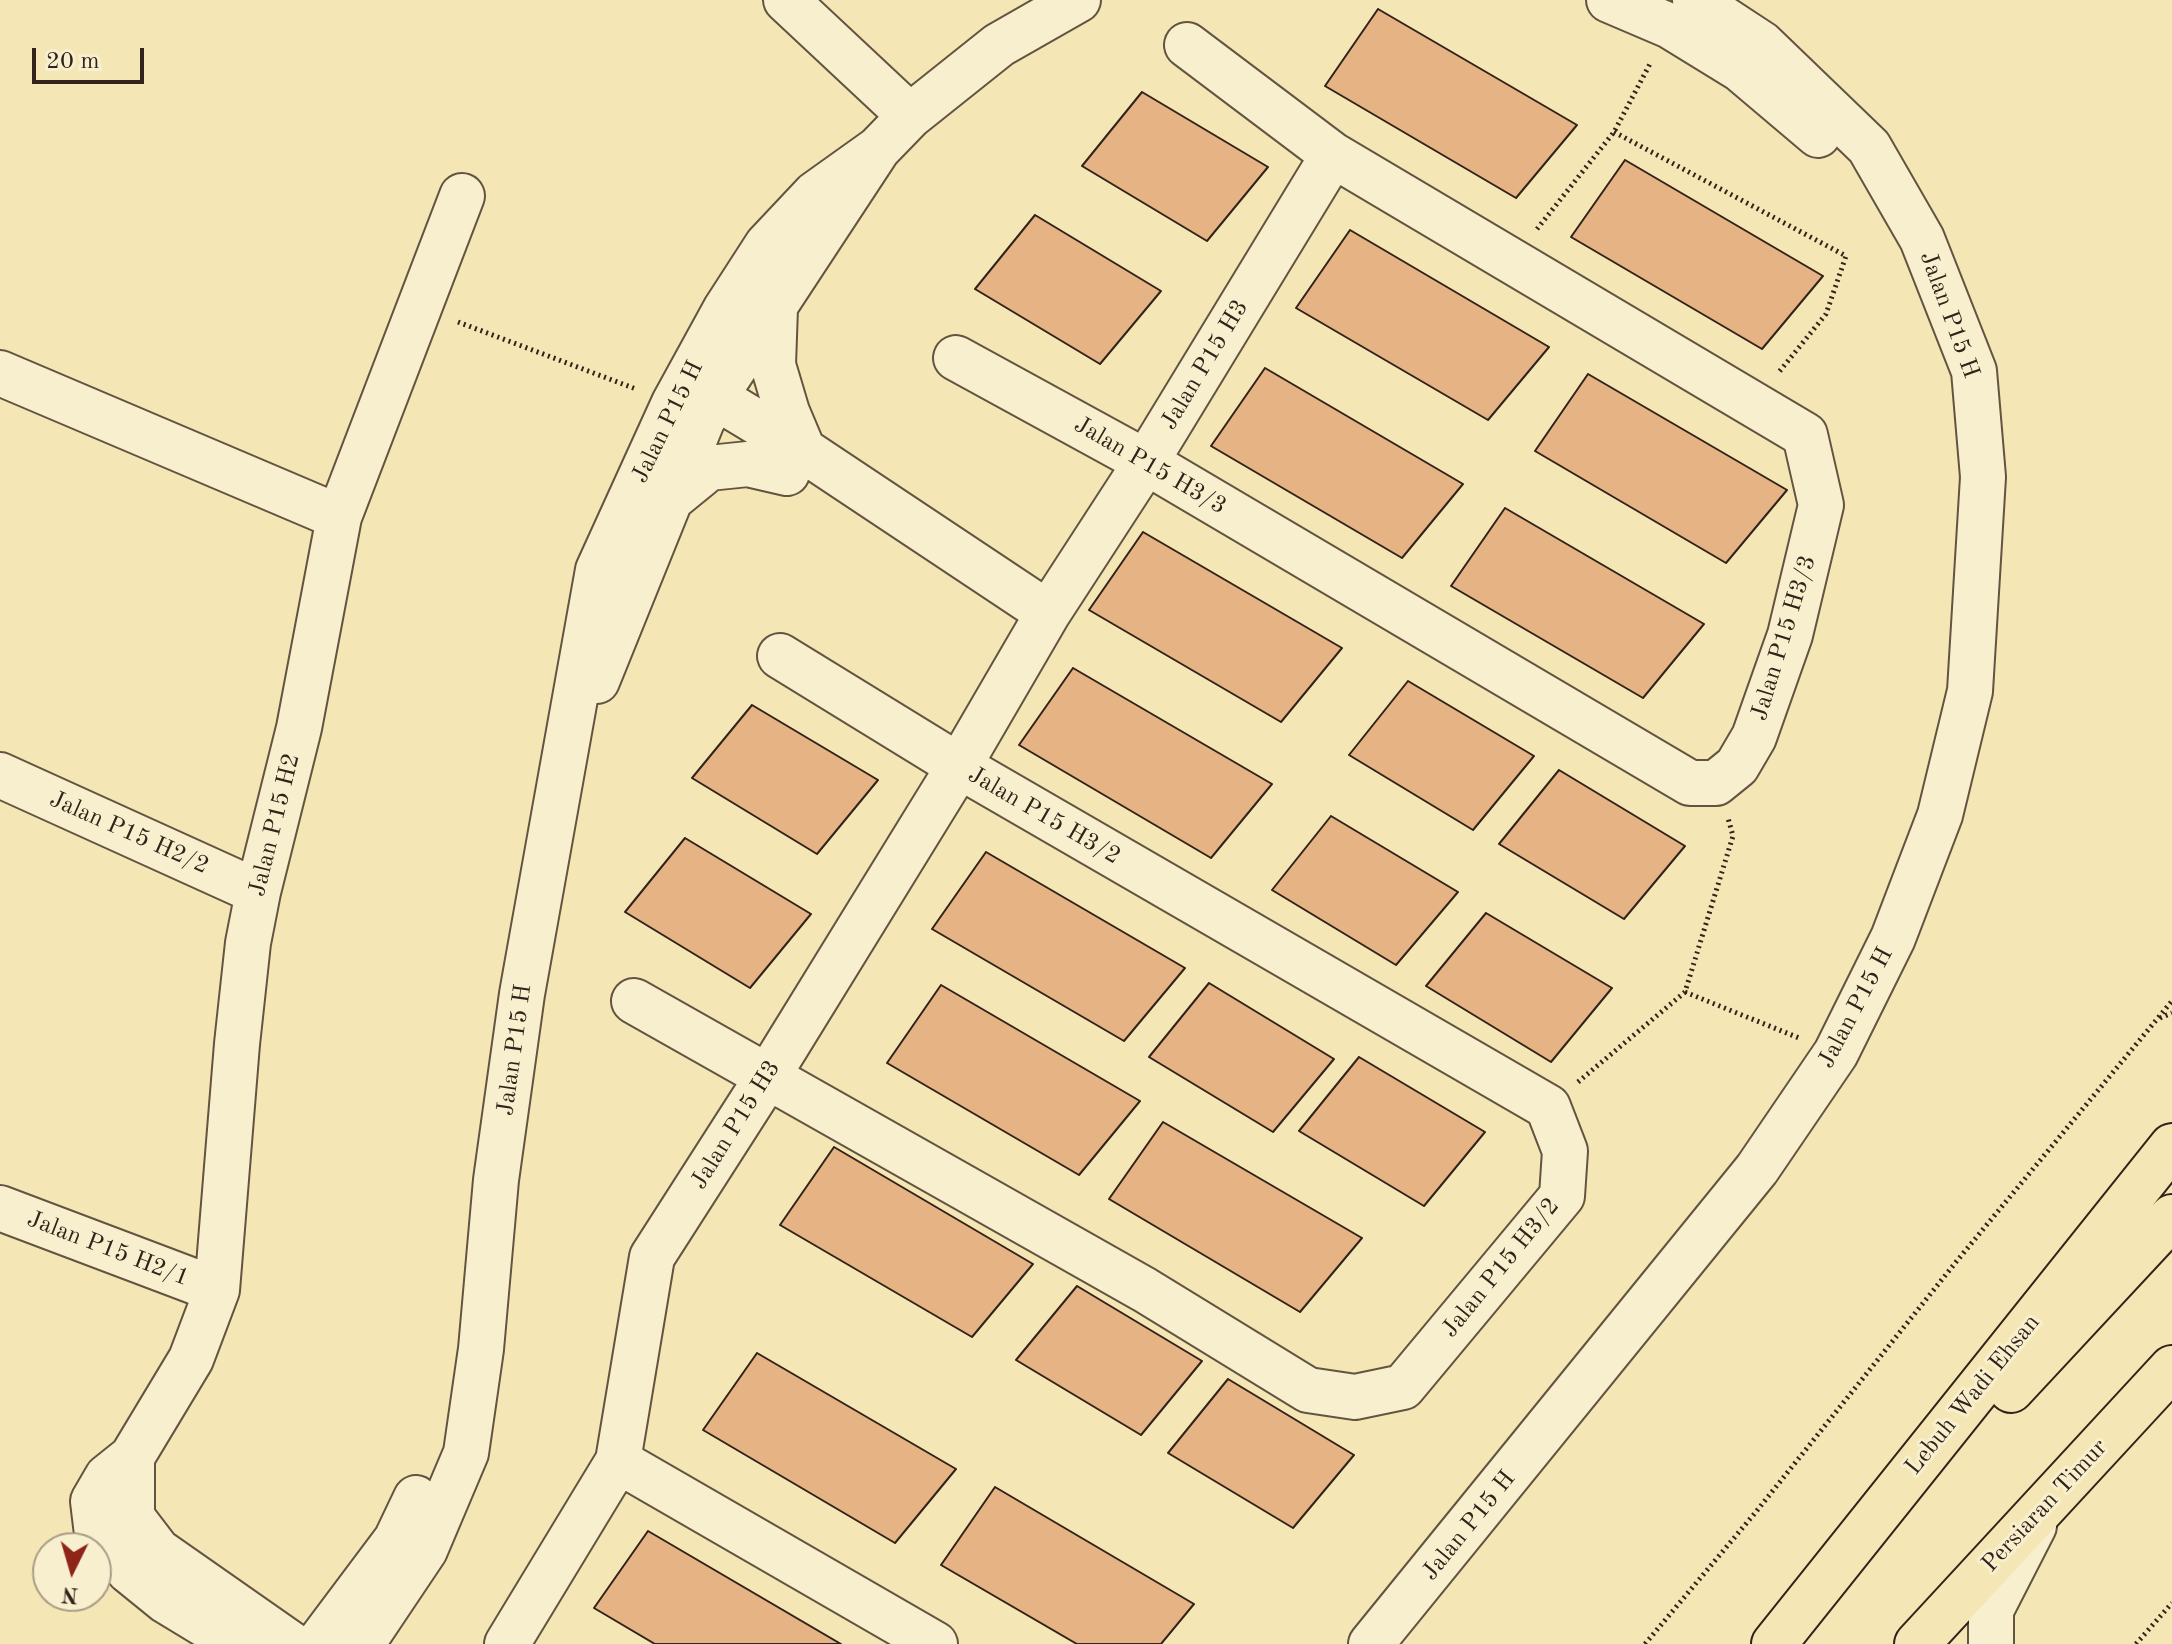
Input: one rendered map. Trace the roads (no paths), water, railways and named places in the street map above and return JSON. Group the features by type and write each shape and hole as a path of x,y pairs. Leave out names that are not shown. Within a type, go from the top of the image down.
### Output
{"main road":[{"name":"Lebuh Wadi Ehsan","path":"1775,1644 2172,1146"},
{"path":"1775,1644 2172,1217"},
{"name":"Persiaran Timur","path":"1917,1644 2172,1368"}],"street":[{"path":"786,0 910,116"},
{"name":"Jalan P15 H","path":"567,753 671,499 694,400 725,310 767,245 815,194 878,149 910,116 999,45 1078,0"},
{"name":"Jalan P15 H","path":"1371,1644 1757,1169 1836,1053 1893,938 1940,815 1970,691 1983,477 1974,371 1922,239 1751,57 1684,9 1609,0"},
{"path":"1743,0 1751,57"},
{"name":"Jalan P15 H3/3","path":"956,358 1146,462 1690,783 1716,783 1737,766 1754,737 1790,635 1821,505 1805,435 1333,155 1187,45"},
{"name":"Jalan P15 H","path":"362,1644 425,1550 466,1453 481,1349 496,1180 522,994 598,570 694,400 775,308 878,149"},
{"name":"Jalan P15 H3","path":"507,1644 618,1461 652,1257 768,1076 959,766 1042,623 1146,462 1333,155"},
{"name":"Jalan P15 H2","path":"291,1644 228,1631 158,1551 132,1517 132,1457 191,1359 217,1290 248,943 299,728 339,517 462,196"},
{"path":"775,308 773,365 787,412 795,461"},
{"path":"0,373 339,517"},
{"path":"694,400 795,461 1042,623"},
{"path":"671,499 709,468 795,461"},
{"name":"Jalan P15 H3/2","path":"634,1001 1145,1290 1308,1390 1355,1397 1403,1387 1562,1196 1565,1151 1548,1107 959,766 780,656"},
{"name":"Jalan P15 H2/2","path":"0,775 258,892"},
{"name":"Jalan P15 H2/1","path":"0,1208 217,1290"},
{"name":"Jalan P15 H","path":"318,1644 396,1540 450,1427 481,1349"},
{"path":"618,1461 935,1644"},
{"path":"1991,1644 1991,1610 2040,1513"},
{"path":"228,1631 283,1613 327,1605 355,1594"}]}
